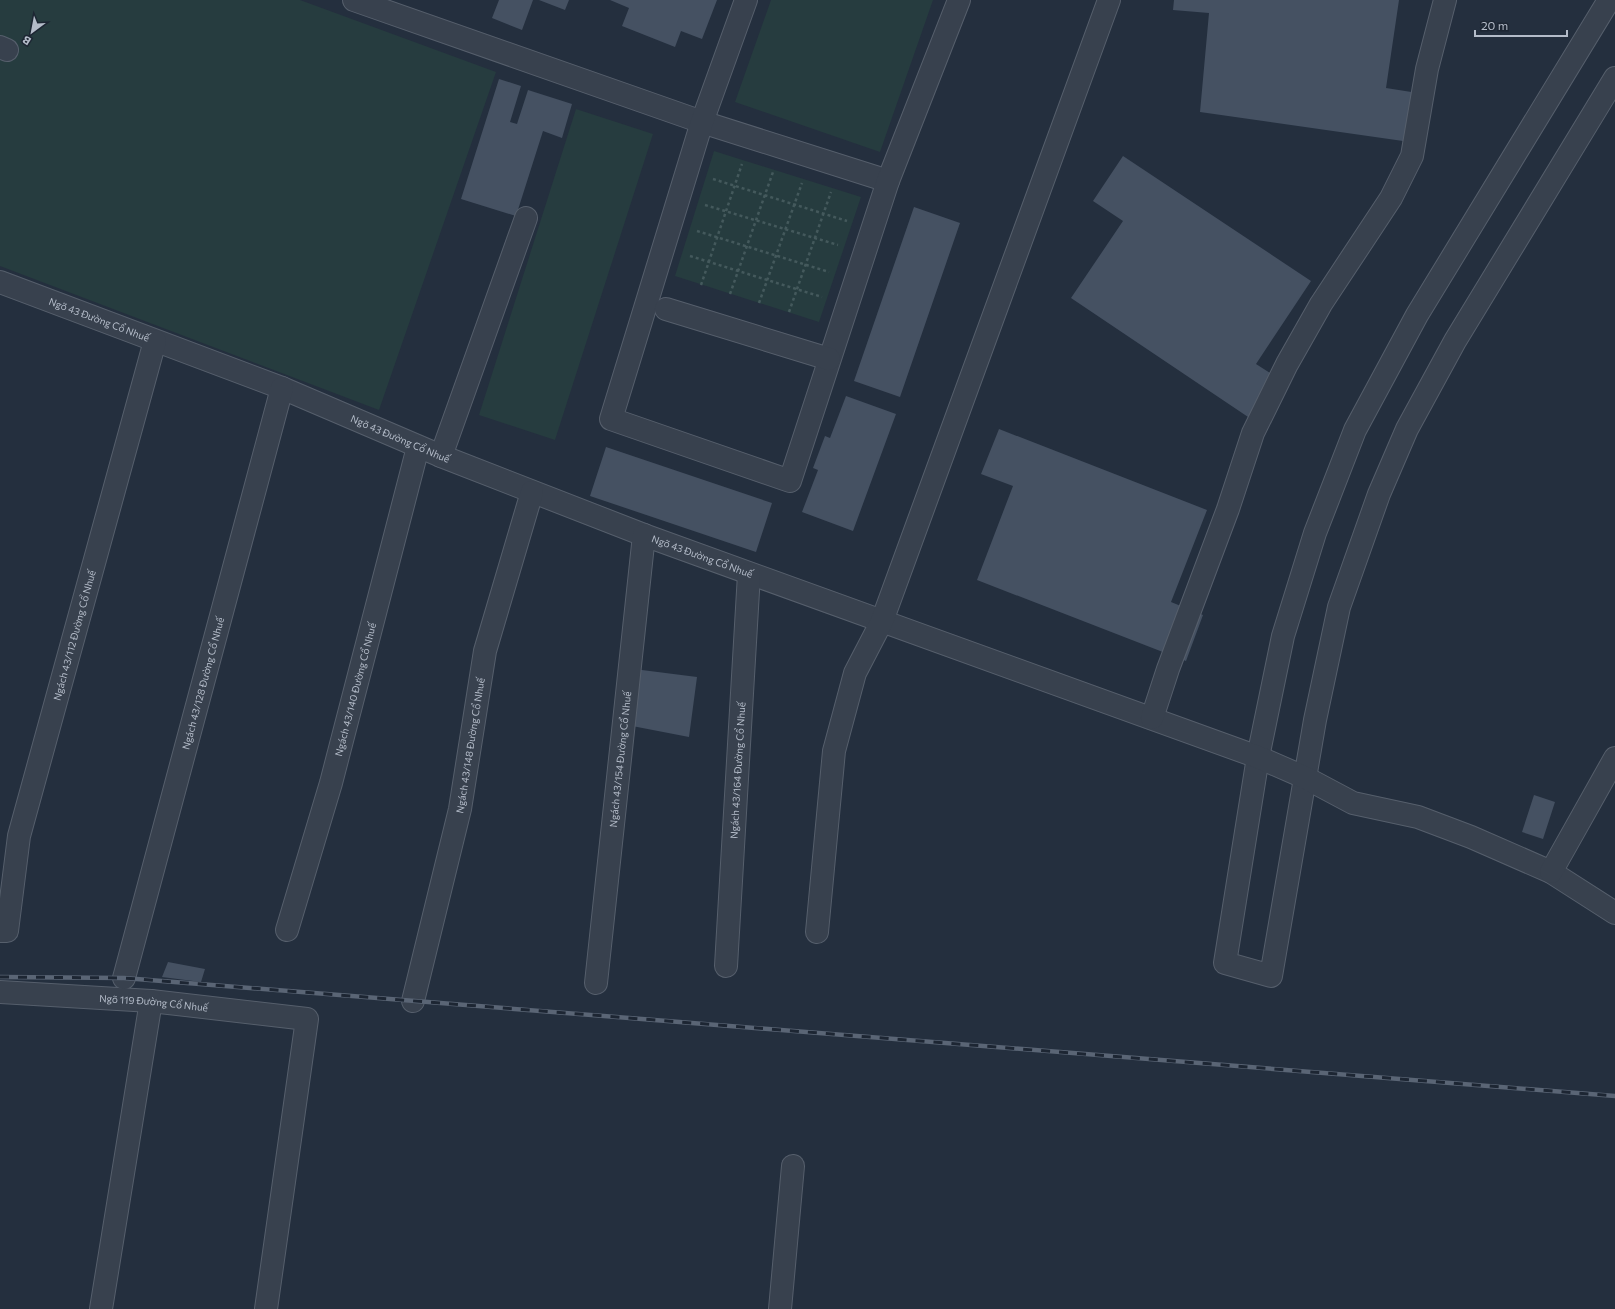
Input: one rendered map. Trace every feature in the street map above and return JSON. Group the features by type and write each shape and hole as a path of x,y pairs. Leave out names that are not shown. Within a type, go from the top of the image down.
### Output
{"street":[{"path":"354,0 702,122 888,181"},
{"path":"746,0 702,122 610,419 790,481 888,181 959,0"},
{"path":"817,932 834,750 855,673 882,621 1109,0"},
{"path":"1152,718 1168,669 1228,509 1253,433 1287,364 1321,304 1391,198 1412,156 1428,69 1445,0"},
{"path":"1609,0 1417,314 1355,430 1315,533 1283,636 1258,757 1225,963 1271,976 1315,720 1339,607 1379,494 1407,429 1455,341 1615,78"},
{"path":"441,456 526,218"},
{"name":"Ngõ 43 Đường Cổ Nhuế","path":"1,288 155,341 282,388 418,447 644,535 1258,757 1306,778 1352,803 1418,817 1471,837 1551,872 1615,913"},
{"path":"666,309 829,360"},
{"name":"Ngách 43/112 Đường Cổ Nhuế","path":"3,931 19,836 155,341"},
{"name":"Ngách 43/128 Đường Cổ Nhuế","path":"124,978 282,388"},
{"name":"Ngách 43/140 Đường Cổ Nhuế","path":"287,930 333,775 418,447"},
{"name":"Ngách 43/148 Đường Cổ Nhuế","path":"413,1001 460,809 485,651 532,492"},
{"name":"Ngách 43/154 Đường Cổ Nhuế","path":"596,983 644,535"},
{"name":"Ngách 43/164 Đường Cổ Nhuế","path":"726,966 749,574"},
{"path":"1551,872 1615,758"},
{"name":"Ngõ 119 Đường Cổ Nhuế","path":"0,992 151,1000 307,1019 266,1309"},
{"path":"102,1309 151,1000"},
{"path":"780,1309 793,1166"}],"path":[{"path":"701,284 744,160"},
{"path":"730,294 774,170"},
{"path":"707,177 852,223"},
{"path":"759,303 803,178"},
{"path":"789,312 832,188"},
{"path":"698,203 815,237 844,247"},
{"path":"690,229 835,274"},
{"path":"683,254 827,298"}],"green space":[{"path":"0,0 300,0 496,72 379,410 0,266"},
{"path":"771,0 933,0 880,152 735,102"},
{"path":"576,109 653,134 555,440 479,415"},
{"path":"714,151 861,197 819,322 675,276"}],"building":[{"path":"499,0 533,0 522,30 492,18"},
{"path":"539,0 569,0 565,10"},
{"path":"610,0 717,0 702,39 681,31 675,47 622,26 629,8"},
{"path":"1174,0 1399,0 1386,88 1424,94 1417,143 1200,112 1209,13 1173,10"},
{"path":"499,79 521,86 510,122 517,124 528,90 572,104 562,138 543,131 516,216 461,199"},
{"path":"1123,156 1311,281 1256,364 1284,382 1257,423 1071,298 1123,221 1093,201"},
{"path":"914,207 960,223 900,397 854,381"},
{"path":"846,396 896,414 853,531 802,512 818,470 813,468 825,436 830,438"},
{"path":"999,429 1207,510 1171,602 1203,615 1186,661 977,580 1013,486 981,474"},
{"path":"606,447 772,503 756,552 590,496"},
{"path":"634,669 697,677 689,737 627,725"},
{"path":"1534,795 1555,802 1543,839 1522,832"},
{"path":"168,962 205,969 201,982 162,977"}],"railway":[{"path":"0,977 124,978 1615,1096"}]}
